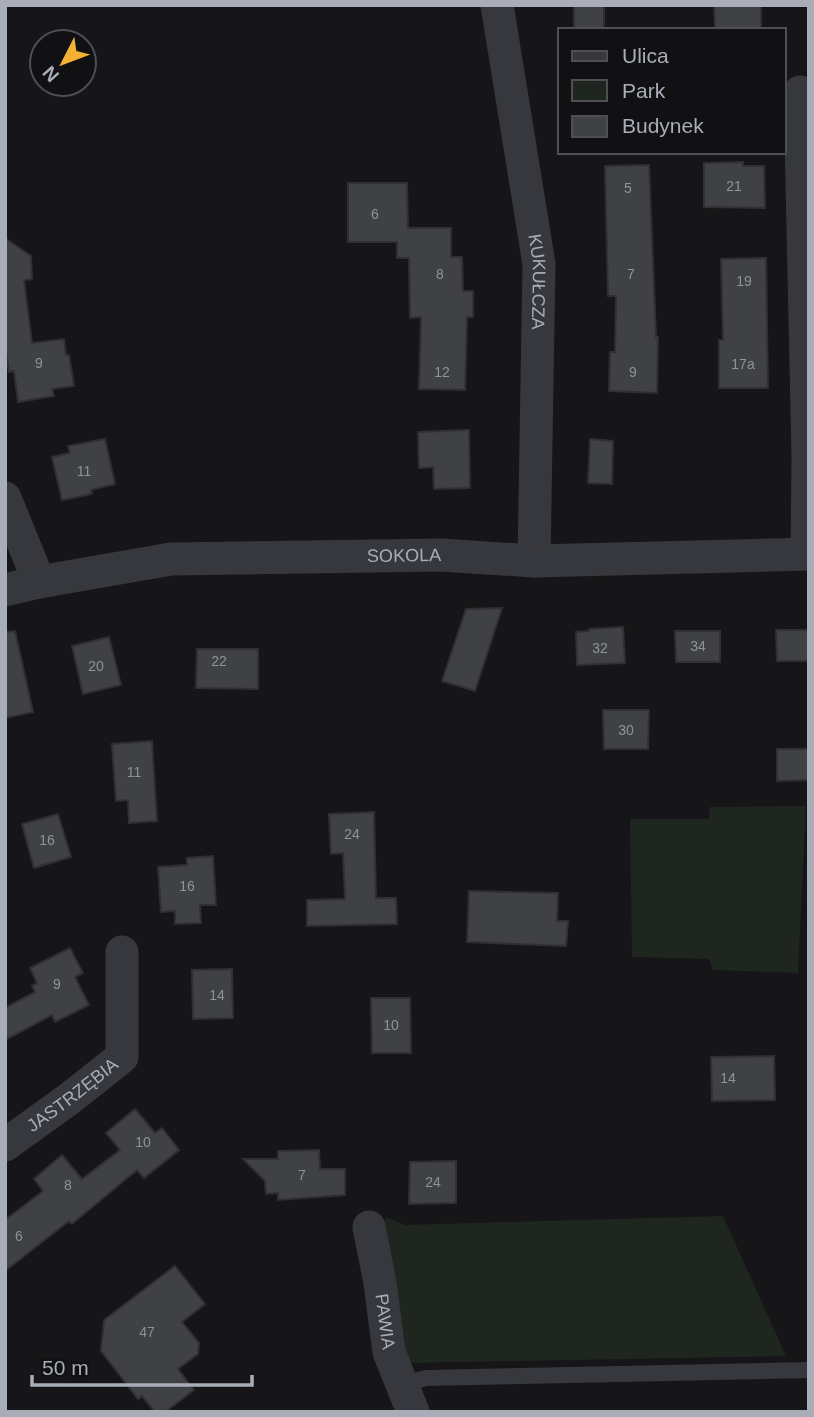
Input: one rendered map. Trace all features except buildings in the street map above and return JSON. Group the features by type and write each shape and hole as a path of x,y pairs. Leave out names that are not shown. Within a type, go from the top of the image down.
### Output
{"street":[{"name":"KUKUŁCZA","path":"497,5 539,264 534,561"},
{"name":"SOKOLA","path":"5,590 171,559 441,555 534,561 808,554 800,92"},
{"path":"5,498 39,582"},
{"name":"JASTRZĘBIA","path":"5,1144 122,1057 122,952"},
{"name":"PAWIA","path":"369,1227 389,1352 407,1398"}],"lane":[{"path":"407,1398 426,1378 809,1370"}],"green space":[{"path":"806,806 798,973 713,970 709,959 632,957 630,819 709,819 710,807"},
{"path":"723,1216 786,1356 407,1363 381,1236 386,1217 405,1225"}]}
